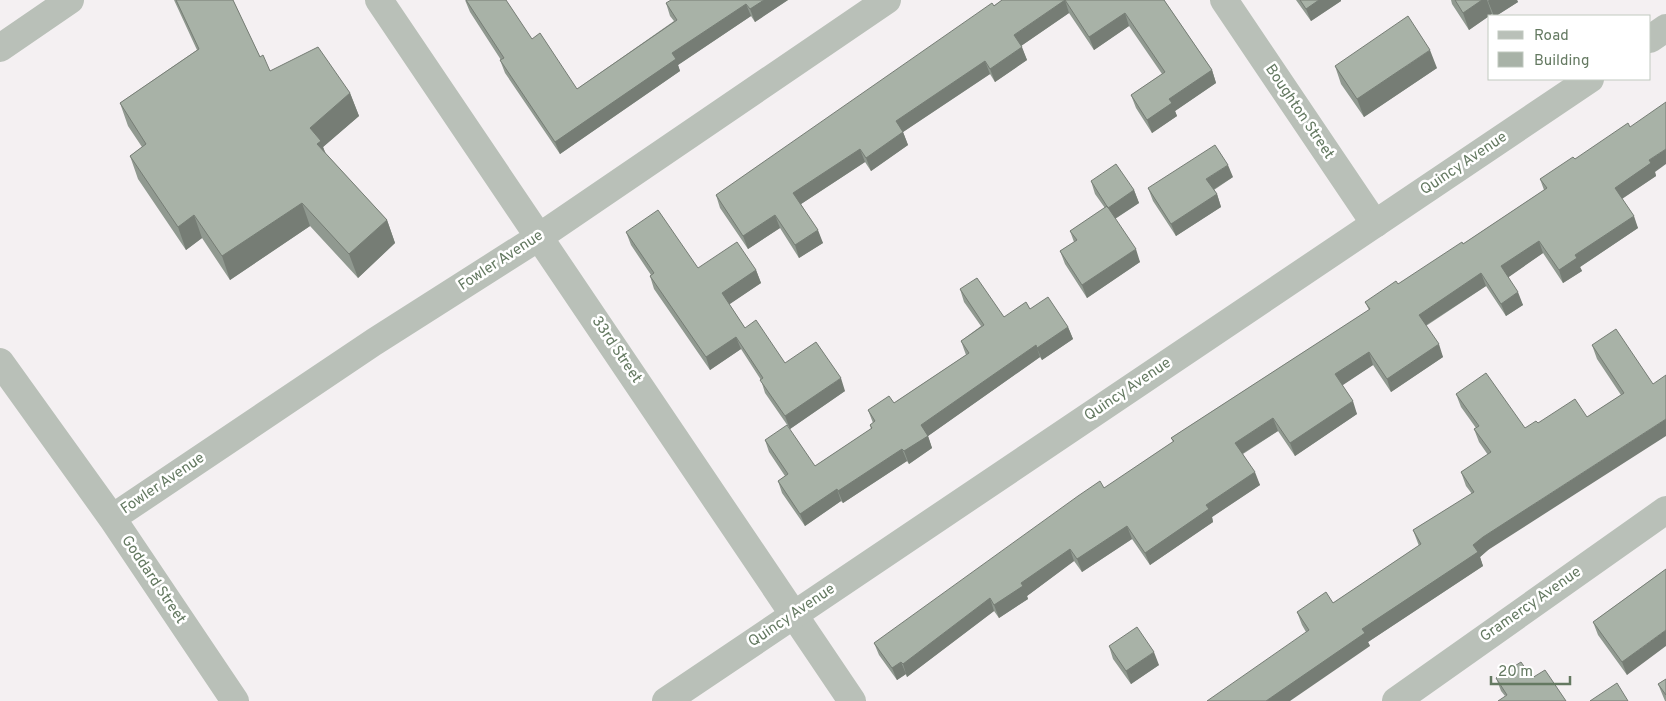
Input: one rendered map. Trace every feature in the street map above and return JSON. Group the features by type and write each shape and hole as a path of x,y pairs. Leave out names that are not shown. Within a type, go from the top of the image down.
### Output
{"street":[{"path":"0,48 70,0"},
{"name":"33rd Street","path":"379,0 852,701"},
{"name":"Fowler Avenue","path":"112,518 374,342 539,237 887,0"},
{"name":"Boughton Street","path":"1224,0 1375,224"},
{"path":"1651,38 1666,28"},
{"name":"Quincy Avenue","path":"666,701 1589,80"},
{"name":"Goddard Street","path":"0,362 112,518 235,701"},
{"name":"Gramercy Avenue","path":"1403,699 1666,510"}],"building":[{"path":"176,0 233,0 260,57 263,55 270,71 318,47 350,93 310,128 321,141 317,144 387,220 349,254 302,203 222,256 194,215 178,227 130,156 146,144 120,103 199,49"},
{"path":"466,0 506,0 532,39 540,33 577,89 677,20 666,3 671,0 764,0 750,9 746,4 672,53 676,59 555,142 500,60 504,58"},
{"path":"1002,0 1065,0 1014,35 1022,47 990,69 985,61 896,121 903,132 866,158 860,149 793,193 818,230 795,245 775,215 743,236 716,195 992,3 994,6"},
{"path":"1065,0 1164,0 1212,70 1169,99 1172,103 1147,120 1131,95 1165,72 1125,13 1089,37"},
{"path":"1300,0 1319,0 1306,9"},
{"path":"1455,0 1482,0 1463,13"},
{"path":"1408,16 1430,50 1357,99 1335,66"},
{"path":"1666,102 1666,149 1649,160 1651,163 1615,188 1634,216 1575,255 1577,258 1559,270 1539,241 1501,266 1518,292 1501,304 1481,273 1419,315 1439,344 1387,379 1369,352 1335,374 1353,401 1290,443 1273,418 1235,443 1255,472 1206,505 1209,509 1145,553 1127,526 1077,559 1070,549 1021,583 1023,586 994,605 990,598 903,664 901,662 892,668 874,643 1100,481 1104,488 1174,441 1171,438 1370,309 1365,302 1396,281 1398,284 1462,242 1463,244 1547,188 1540,179 1573,157 1575,159 1628,123 1630,127"},
{"path":"1215,145 1228,165 1206,179 1217,194 1171,224 1148,188"},
{"path":"1116,164 1134,190 1108,208 1091,181"},
{"path":"1107,206 1136,249 1082,285 1060,251 1077,240 1070,231"},
{"path":"658,210 698,268 737,242 756,270 722,293 745,328 756,320 785,363 816,342 841,378 785,416 760,380 763,378 736,337 706,357 650,276 654,273 626,232"},
{"path":"977,278 1004,317 1026,302 1030,309 1048,297 1068,327 1037,348 1036,345 921,425 928,436 904,451 902,449 800,514 778,481 788,474 765,440 787,425 815,466 872,428 870,425 875,421 868,410 889,396 894,403 969,353 961,341 984,325 960,289"},
{"path":"1616,329 1653,384 1666,375 1666,419 1483,537 1473,545 1478,552 1362,629 1365,633 1266,701 1207,701 1309,630 1297,612 1326,592 1333,603 1421,544 1413,530 1474,492 1461,472 1491,452 1474,429 1479,426 1456,394 1486,373 1525,428 1536,421 1538,423 1575,399 1587,417 1624,393 1592,345"},
{"path":"1666,569 1666,630 1622,662 1593,622"},
{"path":"1137,627 1154,652 1126,671 1109,646"},
{"path":"1521,662 1532,678 1545,670 1566,701 1498,701 1507,695 1496,678"},
{"path":"1666,679 1666,695 1658,684"},
{"path":"1617,683 1628,701 1590,701"}]}
